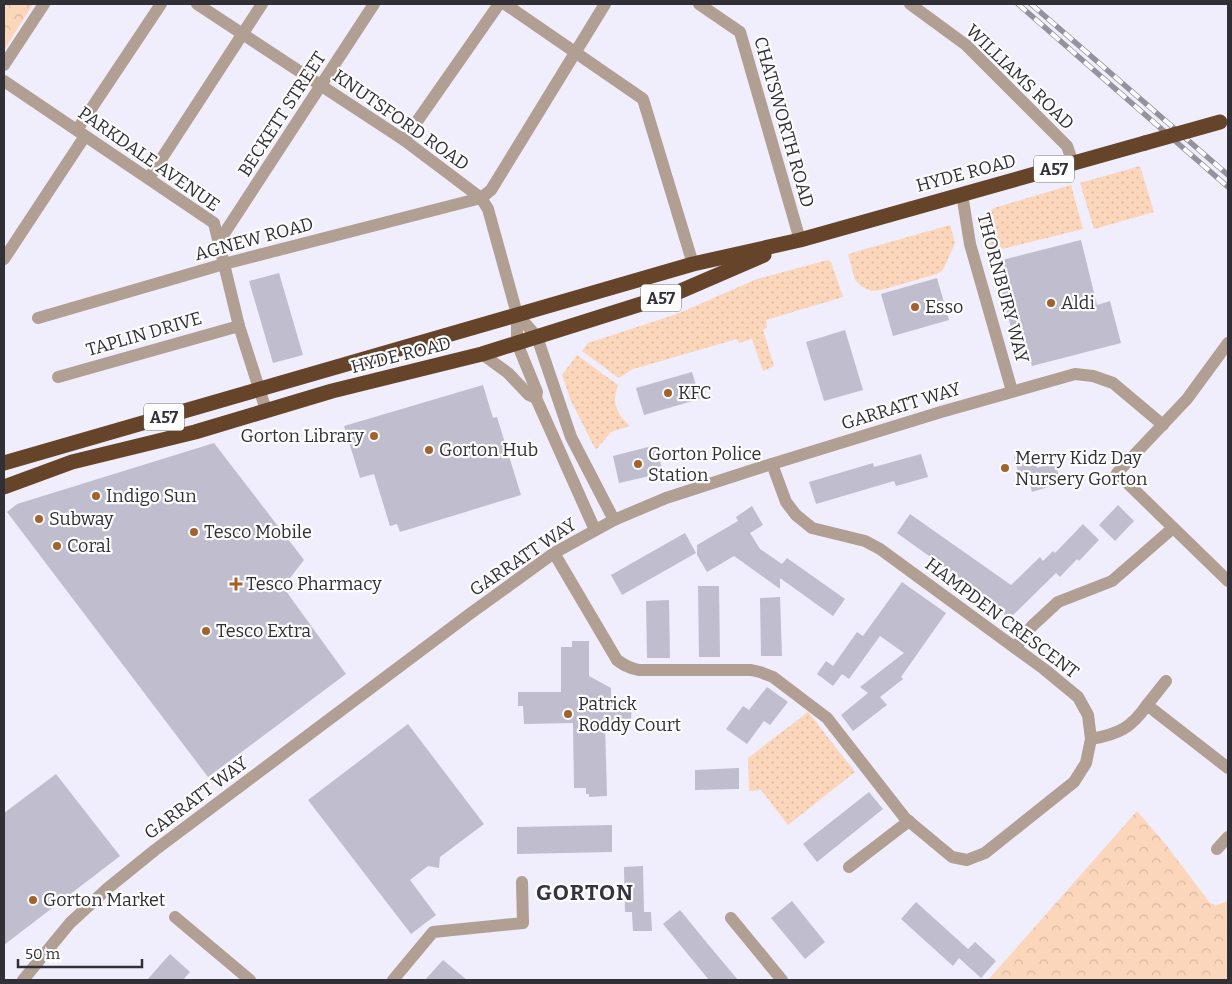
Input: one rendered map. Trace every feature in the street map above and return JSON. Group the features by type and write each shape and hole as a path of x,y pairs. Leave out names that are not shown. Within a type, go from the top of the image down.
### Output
{"highway":[{"name":"HYDE ROAD","path":"4,463 693,264 800,240 1224,121"},
{"name":"HYDE ROAD","path":"4,487 72,462 195,432 332,391 482,354 537,337 676,293 800,240"}],"street":[{"path":"4,65 44,4"},
{"path":"4,258 161,4"},
{"name":"KNUTSFORD ROAD","path":"197,4 404,140 481,198 488,209 518,314"},
{"path":"149,178 262,4"},
{"name":"BECKETT STREET","path":"218,242 374,4"},
{"path":"404,140 499,4"},
{"path":"505,4 643,99 693,264"},
{"path":"481,198 491,190 605,4"},
{"name":"CHATSWORTH ROAD","path":"699,4 740,32 800,240"},
{"name":"WILLIAMS ROAD","path":"910,4 972,52 1067,146 1073,163"},
{"name":"PARKDALE AVENUE","path":"4,81 214,223 239,326 266,410"},
{"name":"THORNBURY WAY","path":"962,194 970,244 1012,391"},
{"name":"AGNEW ROAD","path":"38,318 224,264 481,198"},
{"path":"518,314 537,337 571,436 614,520"},
{"path":"518,314 517,343 537,392 536,398 595,530"},
{"name":"TAPLIN DRIVE","path":"58,377 239,326"},
{"path":"1228,343 1187,399 1118,473 1228,581"},
{"path":"482,354 508,373 529,395 536,398"},
{"name":"GARRATT WAY","path":"23,980 70,923 135,866 471,613 554,553 614,520 666,498 772,464 1012,391 1075,374 1094,376 1113,383 1163,425"},
{"name":"HAMPDEN CRESCENT","path":"554,553 616,660 632,669 639,670 750,670 766,674 827,718 909,822 952,857 968,860 976,858 1015,830 1074,782 1086,763 1091,738 1088,715 1078,697 1015,648 880,549 865,541 812,528 796,515 786,502 772,464"},
{"path":"1015,648 1032,626 1058,602 1112,581 1173,528"},
{"path":"1091,738 1112,735 1130,725 1140,716 1166,681"},
{"path":"1147,705 1228,768"},
{"path":"849,867 909,822"},
{"path":"1217,849 1228,837"},
{"path":"393,980 433,932 523,923 522,882"},
{"path":"175,916 250,980"},
{"path":"731,918 782,980"}],"green space":[{"path":"4,4 33,4 4,50"},
{"path":"1140,166 1154,212 1094,229 1080,183"},
{"path":"1071,185 1083,229 990,252 983,228 985,218 994,208"},
{"path":"950,225 955,243 943,270 937,274 881,290 871,291 861,286 855,280 848,254"},
{"path":"828,260 831,262 843,297 766,320 767,328 763,330 774,366 763,371 752,339 739,343 737,339 633,369 619,378 582,351 588,343 677,314 757,279"},
{"path":"577,355 618,385 615,397 616,407 630,426 611,432 596,450 571,401 562,375"},
{"path":"808,712 855,772 788,825 761,790 749,791 748,758"},
{"path":"1137,811 1167,846 1210,903 1216,905 1228,901 1228,980 988,980"}],"building":[{"name":"Aldi","path":"1081,240 1097,305 1110,301 1121,343 1032,366 1028,353 1018,355 994,262"},
{"path":"279,273 303,355 273,363 249,281"},
{"name":"Esso","path":"937,278 949,320 893,336 881,294"},
{"path":"845,330 863,390 824,401 806,342"},
{"name":"KFC","path":"692,372 700,399 644,415 636,388"},
{"name":"Gorton Hub","path":"483,385 493,418 497,417 521,495 400,532 397,524 390,526 374,474 360,478 344,426"},
{"name":"Tesco Extra","path":"214,443 304,560 283,587 346,674 208,777 7,512 17,504"},
{"name":"Gorton Police Station","path":"656,445 663,473 619,483 613,456"},
{"path":"1032,451 1037,468 1055,462 1061,483 1032,492 1030,484 1022,486 1014,457"},
{"path":"921,454 928,477 896,486 894,481 816,504 809,482 873,463 874,467"},
{"path":"1118,505 1134,521 1115,541 1099,525"},
{"path":"752,506 763,525 750,533 760,549 782,564 787,558 845,599 833,616 780,578 780,589 734,556 707,572 697,555 697,545 738,521 736,517"},
{"path":"910,514 1011,585 1040,557 1043,561 1053,551 1055,553 1083,524 1099,540 1060,577 1056,573 1009,619 986,597 897,533"},
{"path":"685,533 696,553 622,595 611,575"},
{"path":"902,582 946,613 901,677 903,679 880,697 887,705 853,731 841,715 868,693 860,687 904,653 880,636 849,679 842,674 833,686 817,674 826,661 833,666 857,632 863,636"},
{"path":"698,586 719,586 720,657 699,657"},
{"path":"780,597 782,656 761,656 760,598"},
{"path":"669,600 670,658 647,658 646,601"},
{"name":"Patrick Roddy Court","path":"572,641 589,641 589,676 611,688 611,703 632,703 631,721 612,721 612,723 605,724 607,796 589,797 589,794 586,794 586,788 574,788 573,723 524,724 523,706 518,706 518,692 561,692 561,647 572,647"},
{"path":"767,687 788,702 770,725 764,721 747,744 726,729 743,706 749,710"},
{"path":"408,724 484,824 440,857 439,868 428,866 410,880 436,915 411,934 308,800"},
{"path":"739,768 739,789 695,790 695,770"},
{"name":"Gorton Market","path":"56,774 120,856 4,945 4,813"},
{"path":"869,792 883,809 817,862 803,844"},
{"path":"612,825 612,852 517,854 517,827"},
{"path":"643,866 644,912 651,912 652,931 633,931 632,912 625,912 624,867"},
{"path":"792,901 825,942 805,959 771,918"},
{"path":"916,902 968,949 975,942 996,961 981,978 959,958 953,966 901,919"},
{"path":"680,910 738,980 709,980 663,924"},
{"path":"170,954 190,972 183,980 147,980"},
{"path":"443,960 467,980 425,980"}],"railway":[{"path":"1018,4 1228,187"},
{"path":"1031,4 1228,175"}],"place":[{"name":"Aldi","path":"1051,303"},
{"name":"Esso","path":"915,307"},
{"name":"KFC","path":"668,393"},
{"name":"Gorton Library","path":"374,436"},
{"name":"Gorton Hub","path":"429,450"},
{"name":"Gorton Police Station","path":"638,464"},
{"name":"Merry Kidz Day Nursery Gorton","path":"1005,468"},
{"name":"Indigo Sun","path":"96,496"},
{"name":"Subway","path":"39,519"},
{"name":"Tesco Mobile","path":"194,532"},
{"name":"Coral","path":"57,546"},
{"name":"Tesco Pharmacy","path":"236,584"},
{"name":"Tesco Extra","path":"206,631"},
{"name":"Patrick Roddy Court","path":"568,714"},
{"name":"Gorton Market","path":"33,900"}],"district":[{"name":"GORTON","path":"585,892"}]}
